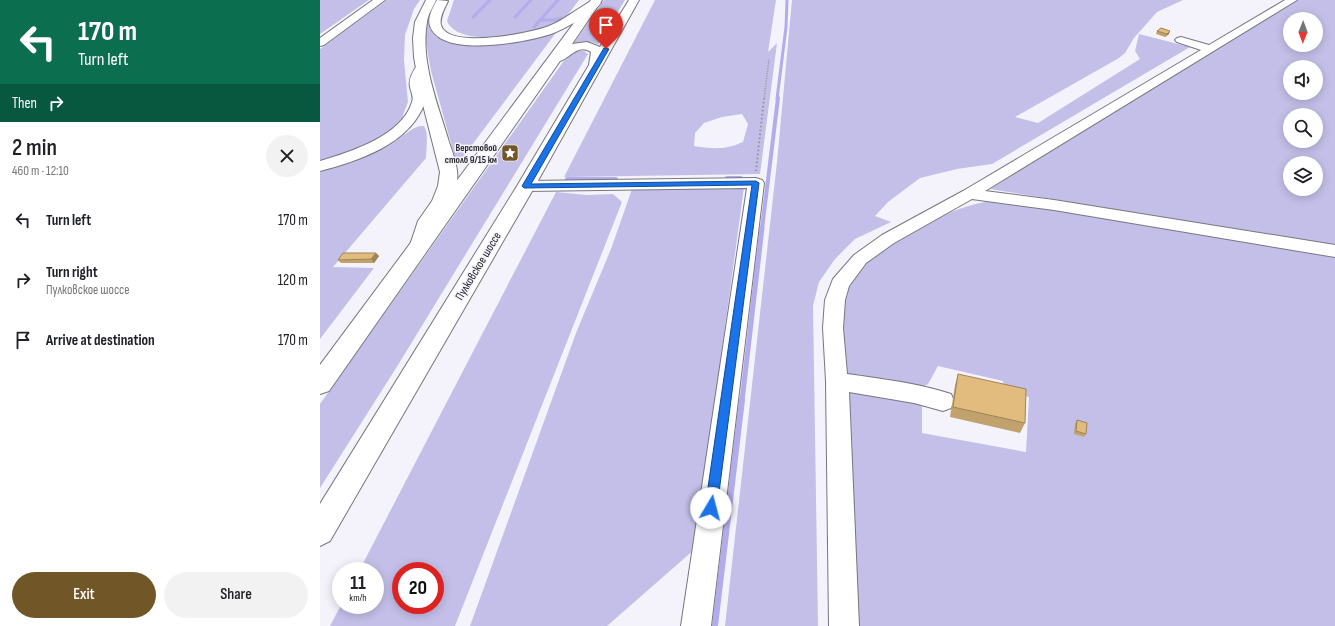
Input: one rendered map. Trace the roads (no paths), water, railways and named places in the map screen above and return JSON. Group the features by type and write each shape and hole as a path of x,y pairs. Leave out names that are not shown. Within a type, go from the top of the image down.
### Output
{"main road":[{"path":"420,245 427,221 441,200 447,186 448,172 422,67 420,37 421,22 431,0"},
{"path":"443,0 435,26 439,32 451,38 473,42 508,40 547,31 567,22 596,1"},
{"name":"Пулковское шоссе","path":"320,531 526,186 634,0"},
{"path":"320,384 553,63 596,1"},
{"path":"553,63 567,49 578,46 592,46 597,51 596,66"}],"street":[{"path":"320,43 380,0"},
{"path":"844,626 837,382 833,328 835,300 840,284 860,259 888,239 969,194 1292,0"},
{"path":"1181,40 1210,50"},
{"path":"320,166 371,148 399,130 411,119 420,100 416,81 422,67"},
{"path":"526,186 756,183 696,626"},
{"path":"969,194 1054,204 1335,251"},
{"path":"837,382 914,394 943,401"}],"waterway":[{"path":"473,17 490,0"},
{"path":"515,17 531,0"},
{"path":"540,20 558,0"},
{"path":"777,99 786,27 787,0"},
{"path":"540,20 554,20 561,18"},
{"path":"534,27 540,20"},
{"path":"762,229 778,98"},
{"path":"727,178 741,178"},
{"path":"567,179 616,179"},
{"path":"742,401 762,228"},
{"path":"715,626 742,400"}],"place":[{"name":"Верстовой столб 9/15 км","path":"510,153"}]}
